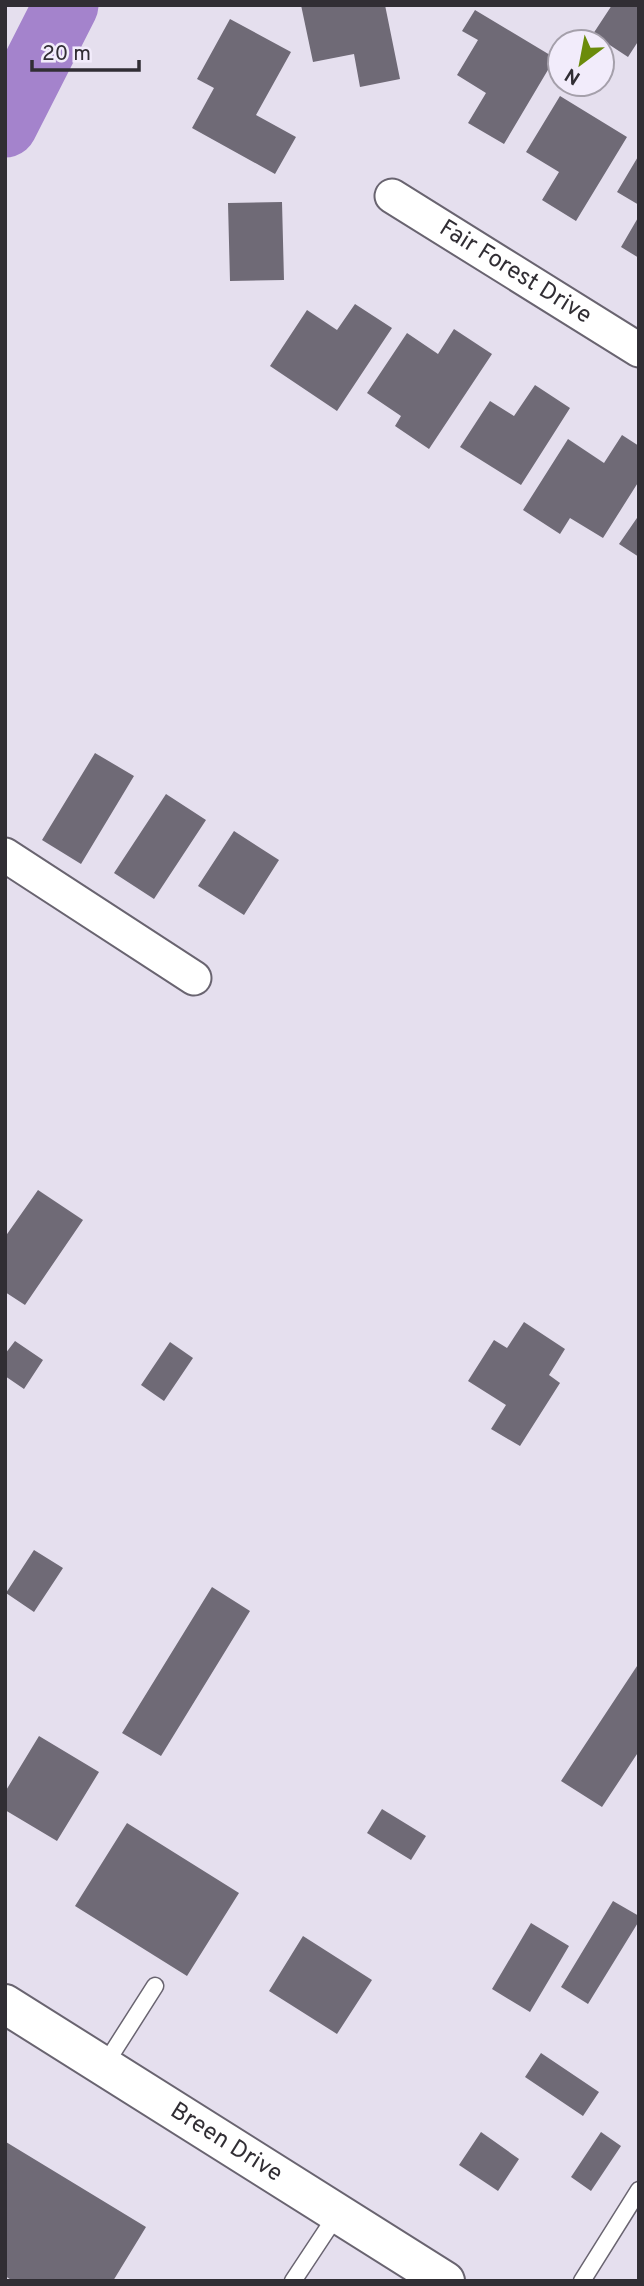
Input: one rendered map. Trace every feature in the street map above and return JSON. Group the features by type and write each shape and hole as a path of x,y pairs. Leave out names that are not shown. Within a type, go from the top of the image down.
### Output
{"street":[{"name":"Fair Forest Drive","path":"392,196 639,350"},
{"path":"5,855 194,978"},
{"name":"Breen Drive","path":"5,2004 446,2281"}],"lane":[{"path":"104,2066 155,1986"},
{"path":"582,2281 639,2190"},
{"path":"293,2281 338,2213"}],"building":[{"path":"301,5 385,5 400,79 360,87 354,54 313,62"},
{"path":"612,5 639,5 639,40 628,57 616,49 616,28 597,28"},
{"path":"475,10 546,53 546,73 504,144 468,123 486,93 457,75 478,40 462,31"},
{"path":"230,19 291,52 256,115 296,137 275,174 192,128 214,88 197,79"},
{"path":"559,98 563,98 627,137 576,221 542,200 559,172 526,152"},
{"path":"639,155 639,205 617,192"},
{"path":"282,202 284,280 230,281 228,203"},
{"path":"639,216 639,258 621,247"},
{"path":"355,304 392,328 337,411 270,366 307,310 337,330"},
{"path":"454,329 492,354 429,449 395,426 401,416 367,393 407,333 438,354"},
{"path":"535,385 570,408 521,485 460,447 490,401 514,416"},
{"path":"622,435 639,446 639,481 603,538 570,518 560,534 523,510 568,439 604,463"},
{"path":"639,515 639,557 619,544"},
{"path":"95,753 134,776 81,864 42,840"},
{"path":"166,794 206,820 154,899 114,873"},
{"path":"234,831 279,860 244,915 198,886"},
{"path":"38,1190 83,1220 25,1305 5,1292 5,1237"},
{"path":"524,1322 565,1349 549,1375 560,1383 520,1446 491,1429 506,1405 468,1381 494,1340 507,1348"},
{"path":"15,1341 43,1360 24,1389 5,1376 5,1354"},
{"path":"170,1342 193,1358 164,1401 141,1385"},
{"path":"34,1550 63,1568 34,1612 6,1593"},
{"path":"212,1587 250,1611 161,1756 122,1733"},
{"path":"639,1663 639,1751 602,1807 561,1781"},
{"path":"39,1736 99,1772 57,1841 5,1810 5,1792"},
{"path":"382,1809 426,1836 411,1860 367,1833"},
{"path":"127,1823 239,1893 187,1976 75,1906"},
{"path":"613,1901 639,1916 639,1921 588,2004 561,1987"},
{"path":"531,1923 569,1946 530,2012 492,1989"},
{"path":"303,1936 372,1980 337,2034 269,1991"},
{"path":"541,2053 599,2092 583,2116 525,2077"},
{"path":"481,2132 519,2159 498,2191 459,2165"},
{"path":"601,2132 621,2146 591,2191 571,2177"},
{"path":"6,2142 146,2227 113,2281 13,2281 5,2276"}],"waterway":[{"path":"5,125 66,5"}]}
